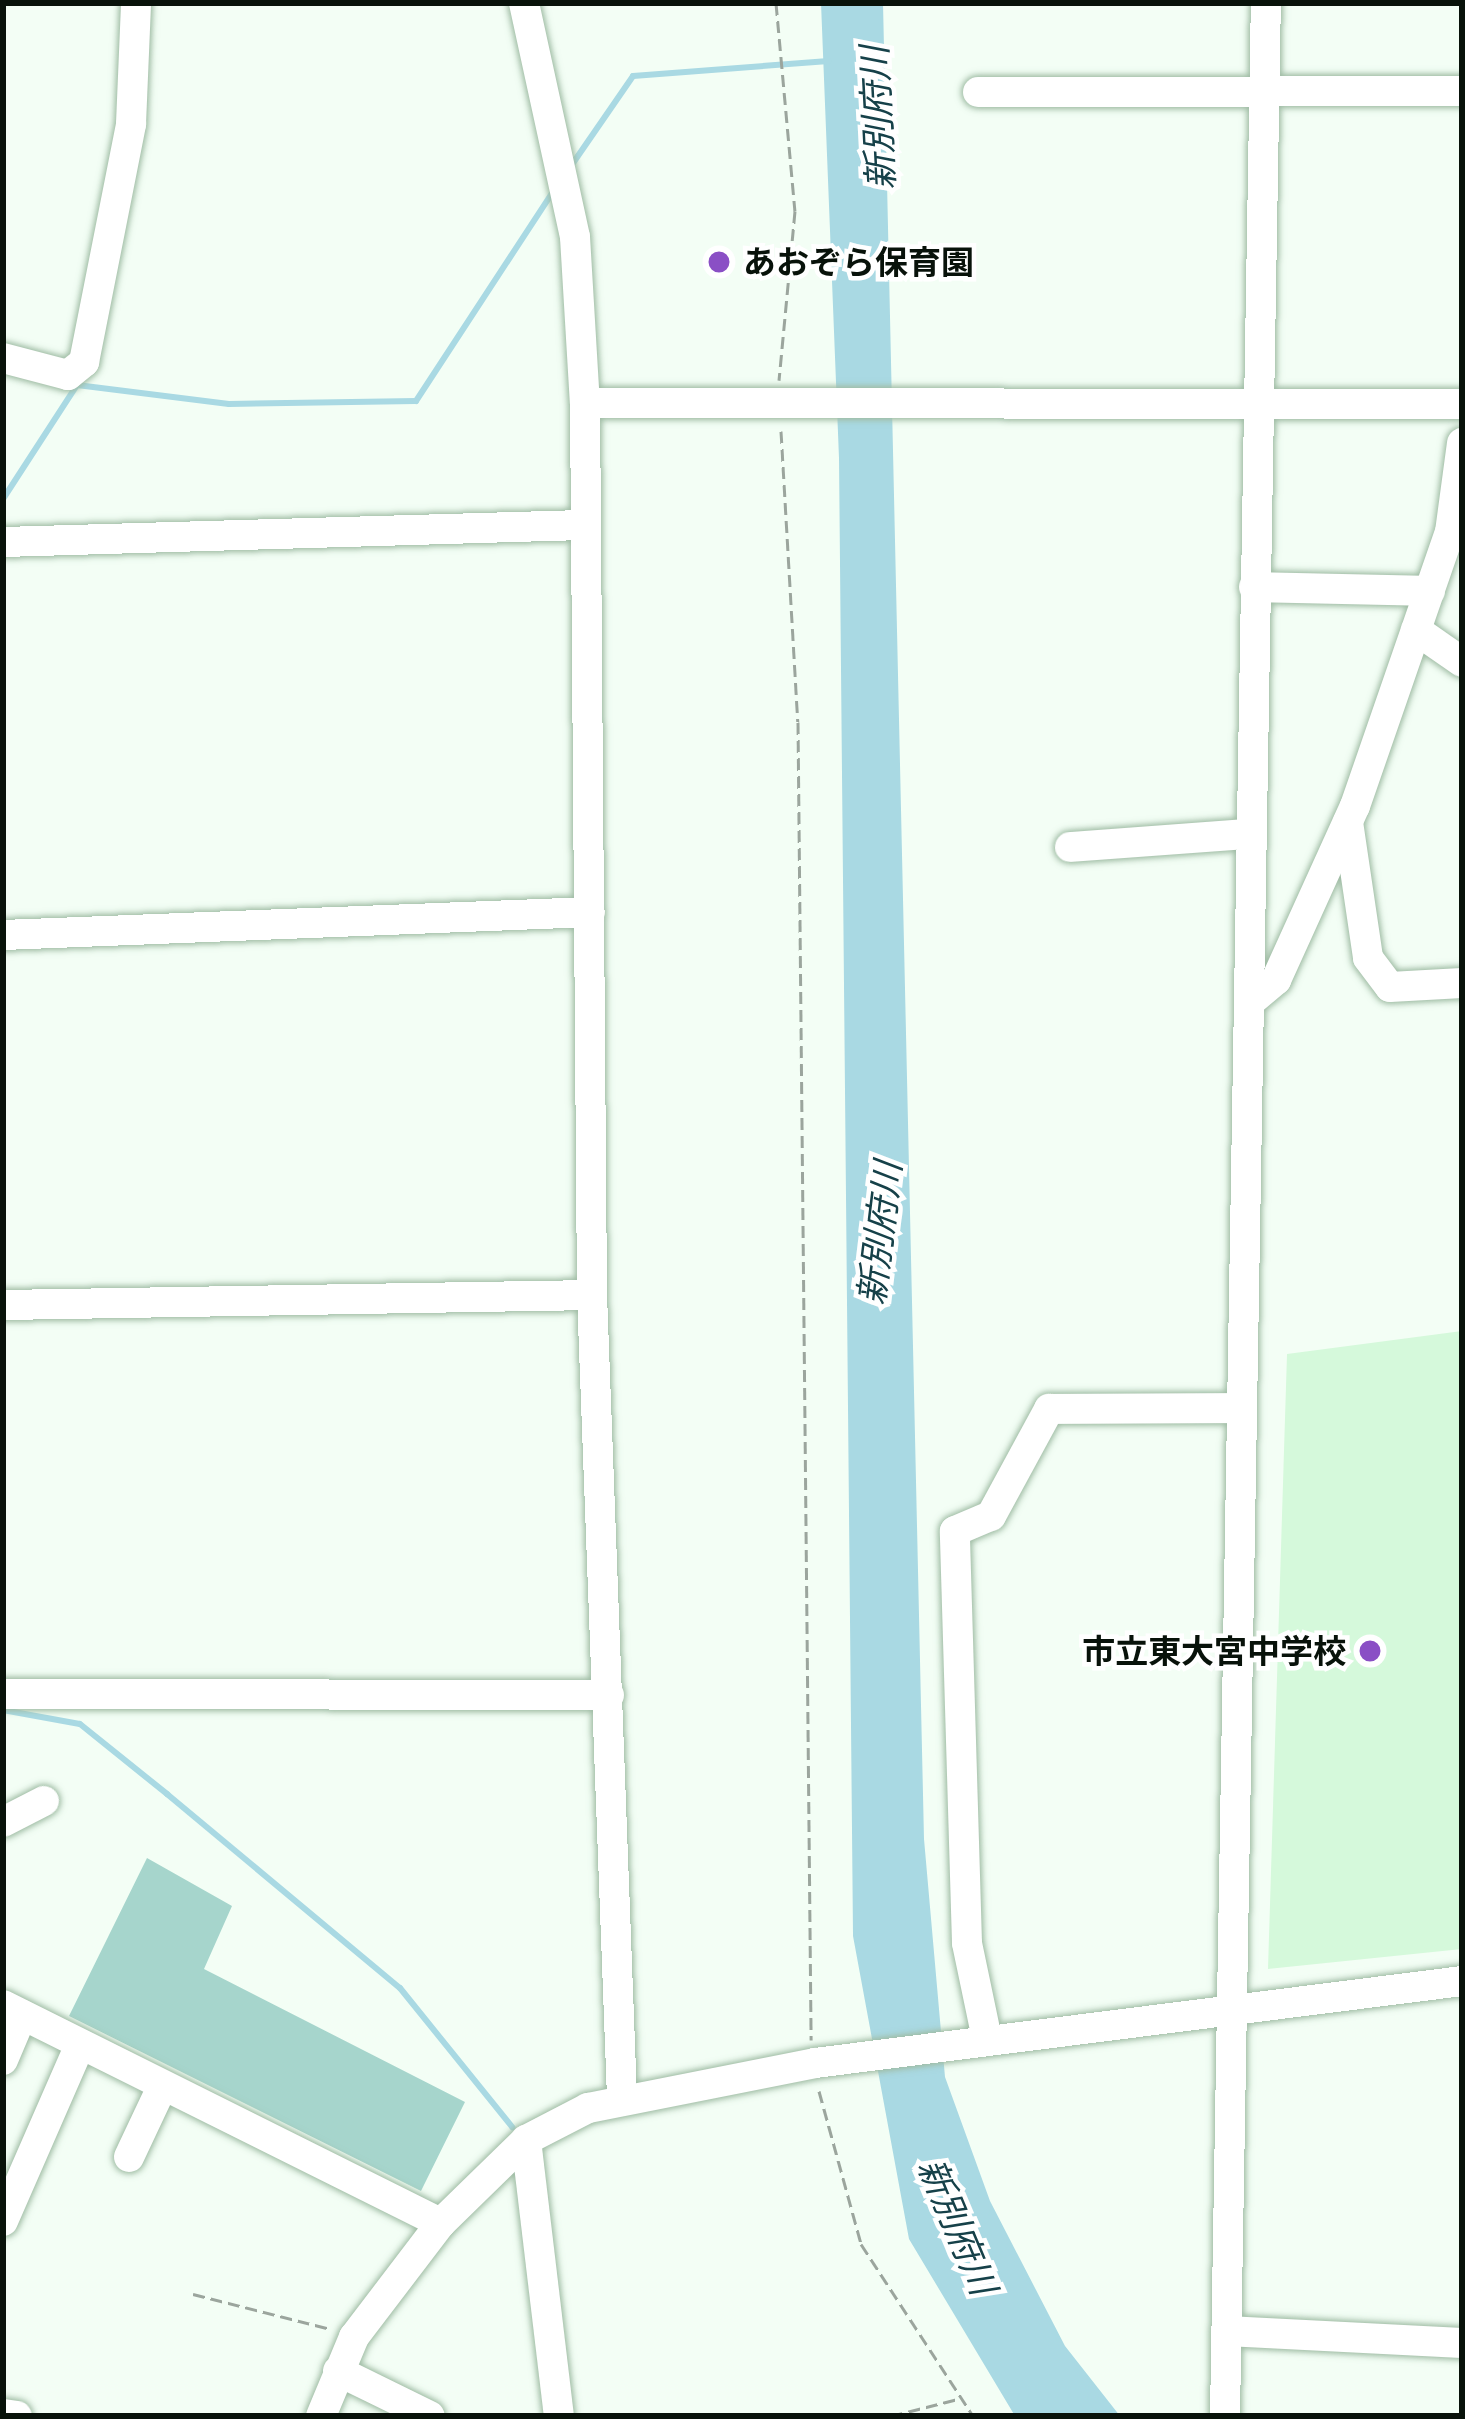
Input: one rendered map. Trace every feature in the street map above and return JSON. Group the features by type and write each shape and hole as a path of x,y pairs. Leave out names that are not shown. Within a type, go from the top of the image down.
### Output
{"street":[{"path":"3,358 68,375 84,362 131,124 136,3"},
{"path":"524,3 575,237 585,403 582,525 592,1295 622,2097"},
{"path":"1225,2416 1238,1408 1251,1001 1249,834 1266,3"},
{"path":"978,92 1462,92"},
{"path":"585,403 942,396 1462,404"},
{"path":"1251,1001 1276,980 1348,822 1430,591 1456,532 1462,443"},
{"path":"3,542 582,525"},
{"path":"1254,587 1430,591"},
{"path":"1417,630 1462,665"},
{"path":"1348,822 1369,958 1390,987 1462,983"},
{"path":"1070,847 1249,834"},
{"path":"3,935 590,912"},
{"path":"3,1305 592,1295"},
{"path":"982,2041 967,1943 956,1531 991,1516 1049,1409 1238,1408"},
{"path":"3,1694 609,1695"},
{"path":"3,1822 44,1801"},
{"path":"322,2416 355,2335 441,2223 526,2140 622,2097 814,2063 1462,1982"},
{"path":"3,2060 13,2010 441,2223"},
{"path":"3,2222 80,2045"},
{"path":"129,2157 162,2087"},
{"path":"526,2140 559,2416"},
{"path":"1227,2332 1462,2343"},
{"path":"338,2371 430,2416"},
{"path":"3,2414 16,2416"}],"path":[{"path":"776,3 794,212 785,400 798,722 804,1991 814,2063 861,2244 973,2416"},
{"path":"193,2294 355,2335"},
{"path":"891,2416 959,2398"}],"shaded area":[{"name":"市立東大宮中学校","path":"1462,1331 1462,1949 1268,1969 1287,1354"}],"water":[{"name":"新別府川","path":"821,3 883,3 924,1839 945,2077 990,2201 1065,2346 1120,2416 1015,2416 909,2239 853,1936 839,458"}],"building":[{"path":"147,1858 232,1906 204,1969 465,2102 421,2191 69,2016"}],"waterway":[{"path":"571,166 633,76 828,61"},
{"path":"3,499 77,385 229,404 416,401 553,192"},
{"path":"3,1710 80,1724 167,1794 400,1988 512,2127"}],"place":[{"name":"あおぞら保育園","path":"719,262"},
{"name":"市立東大宮中学校","path":"1370,1651"}]}
